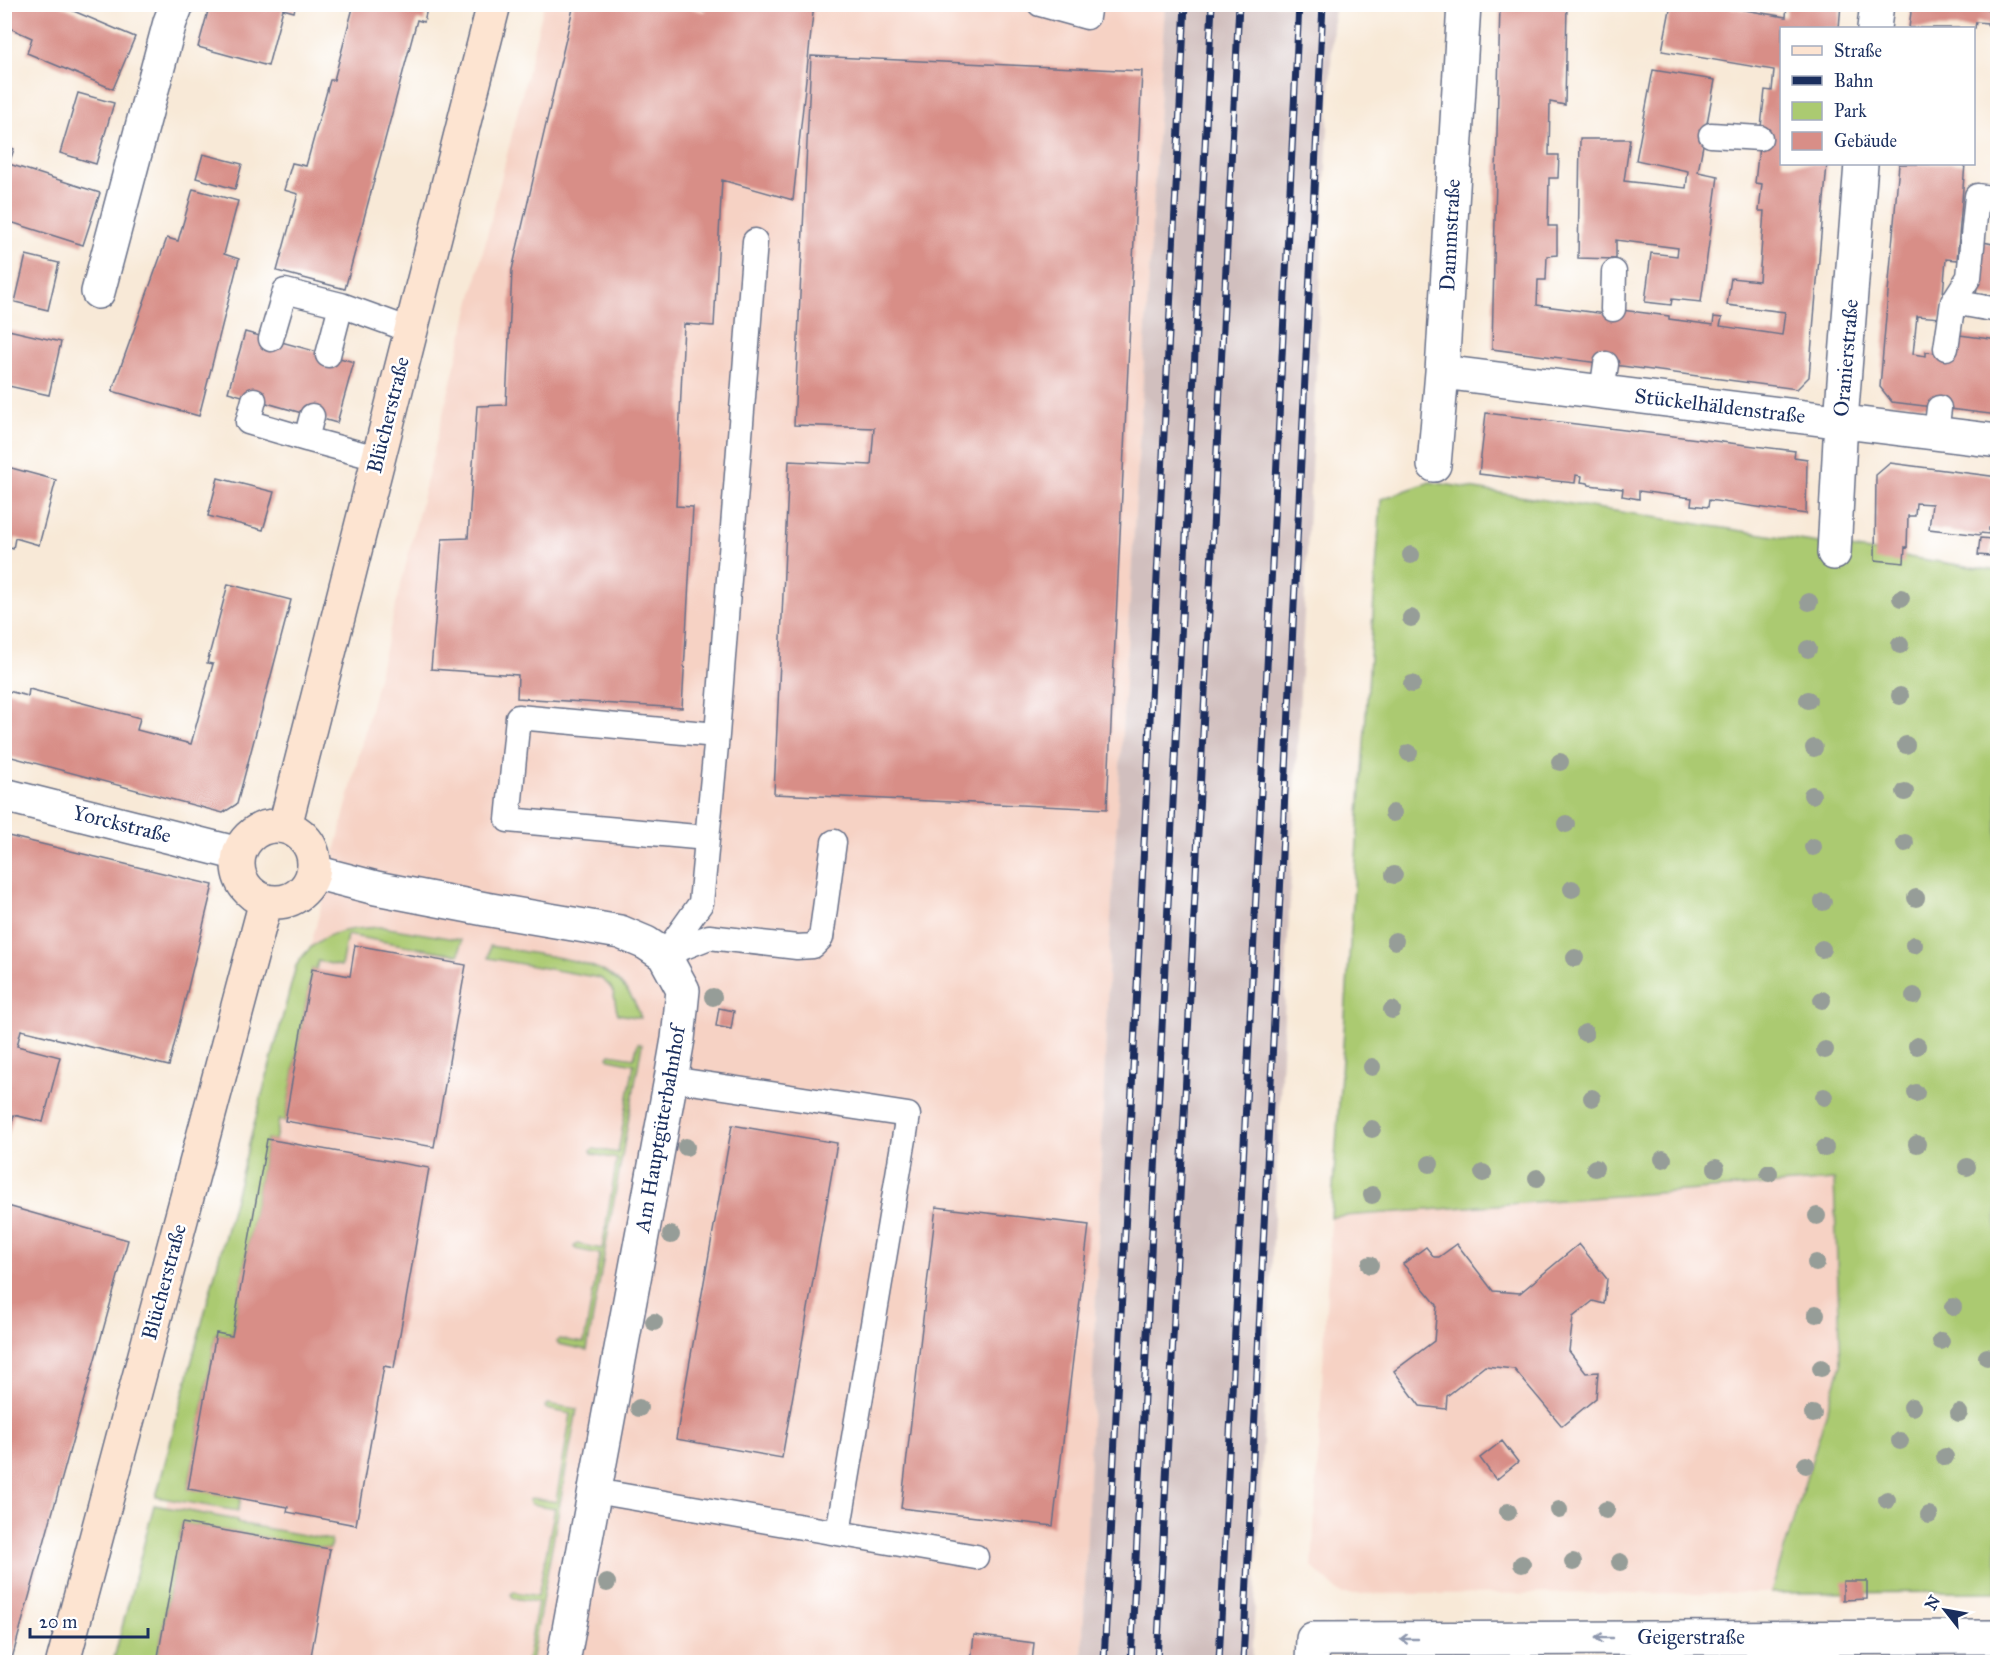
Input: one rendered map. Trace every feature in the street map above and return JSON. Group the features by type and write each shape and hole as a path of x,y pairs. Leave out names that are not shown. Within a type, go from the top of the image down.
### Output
{"main road":[{"name":"Blücherstraße","path":"285,826 494,4"},
{"path":"270,825 285,826 299,832 310,843 314,856 314,872 308,887 296,897 282,902 266,901 253,895 243,883 238,869 239,854 245,840 256,831 270,825"},
{"name":"Blücherstraße","path":"63,1662 266,901"}],"street":[{"path":"98,292 170,22 177,4"},
{"name":"Dammstraße","path":"1434,465 1442,372 1464,4"},
{"path":"1874,27 1877,4"},
{"name":"Oranierstraße","path":"1834,553 1840,421 1861,165"},
{"name":"Stückelhäldenstraße","path":"1442,372 1604,378 1840,421 1937,421 1998,441"},
{"name":"Yorckstraße","path":"4,795 239,854"},
{"path":"314,872 376,888 620,932 646,943 664,955"},
{"name":"Am Hauptgüterbahnhof","path":"563,1662 678,1039 683,990 664,955"},
{"name":"Geigerstraße","path":"1312,1651 1787,1650 1998,1637"}],"lane":[{"path":"1040,4 1087,17 1089,4"},
{"path":"1711,135 1760,138"},
{"path":"1946,348 1953,302 1969,277 1977,196 1998,199"},
{"path":"664,955 701,903 717,735 754,240"},
{"path":"1613,309 1614,272"},
{"path":"271,339 285,291 341,305 410,330"},
{"path":"1953,302 1998,310"},
{"path":"328,355 341,305"},
{"path":"254,400 248,422 377,458"},
{"path":"306,439 312,416"},
{"path":"707,838 508,820 518,717 717,735"},
{"path":"664,955 709,938 797,947 813,946 821,938 834,842"},
{"path":"671,1079 908,1115 838,1533"},
{"path":"595,1491 976,1557"}],"shaded area":[{"path":"1165,4 1334,5 1252,1662 1082,1662 1109,952"},
{"path":"544,5 1165,5 1109,952 1082,1662 129,1662 209,1328 326,888"},
{"path":"1834,1180 1841,1365 1771,1593 1341,1594 1312,1567 1331,1217"}],"green space":[{"path":"1430,482 1997,571 1997,1592 1771,1593 1841,1365 1834,1180 1331,1217 1381,499"},
{"path":"382,927 461,940 459,955 347,935 341,966 318,961 316,970 312,969 285,1121 279,1120 275,1141 267,1139 232,1336 216,1333 188,1489 241,1498 238,1511 156,1497 296,966 313,945 333,934"},
{"path":"490,946 566,959 594,967 617,980 635,1002 641,1018 618,1014 610,986 600,978 488,958"},
{"path":"638,1043 642,1044 587,1350 559,1344 557,1341 559,1339 584,1343 600,1254 574,1247 577,1244 602,1249 617,1159 593,1154 591,1151 594,1149 618,1153 634,1064 608,1057 610,1054 634,1058"},
{"path":"547,1404 577,1409 531,1662 527,1662 538,1602 513,1598 511,1594 514,1592 538,1596 555,1508 531,1504 529,1500 532,1498 556,1502 571,1414 547,1409 545,1407"},
{"path":"154,1505 331,1540 330,1549 182,1523 157,1662 113,1662"}],"building":[{"path":"5,4 57,4 135,37 113,89 27,53 32,38 5,26"},
{"path":"210,4 296,4 294,12 283,9 268,66 198,47"},
{"path":"354,4 428,4 424,22 417,20 345,289 277,271 298,194 284,190 292,163 306,166 330,80 334,80"},
{"path":"574,4 676,4 704,12 706,4 814,4 793,200 722,180 714,326 684,324 676,506 693,507 682,708 517,698 518,675 431,669 442,539 468,538 477,406 506,405 512,270"},
{"path":"1500,4 1567,4 1565,105 1550,102 1549,155 1559,155 1558,178 1549,178 1548,226 1557,226 1557,255 1547,256 1546,280 1538,280 1537,305 1606,314 1613,309 1669,316 1669,319 1713,325 1714,317 1722,318 1720,326 1782,335 1785,312 1727,305 1731,278 1759,281 1764,211 1759,211 1762,184 1755,183 1765,90 1772,91 1774,70 1662,51 1671,4 1710,4 1786,17 1787,4 1841,4 1839,27 1780,27 1780,165 1827,165 1809,377 1797,389 1492,349"},
{"path":"1912,4 1989,4 1988,9 1998,10 1998,32 1987,25 1988,23 1976,22 1975,28 1909,27"},
{"path":"811,56 1142,71 1107,809 774,794 789,461 871,465 874,428 794,425"},
{"path":"1653,70 1715,80 1698,172 1718,176 1701,302 1672,299 1671,305 1645,302 1651,253 1677,256 1678,248 1616,240 1616,259 1578,258 1580,139 1630,139 1624,181 1686,188 1688,171 1636,160"},
{"path":"78,93 114,103 96,164 60,153"},
{"path":"4,145 14,149 9,164 100,193 83,245 4,220"},
{"path":"203,154 242,164 235,189 196,178"},
{"path":"1899,165 1965,165 1957,260 1946,259 1941,318 1917,316 1913,354 1926,356 1926,352 1937,353 1952,334 1998,340 1998,415 1892,402 1880,387"},
{"path":"193,189 238,201 224,254 239,259 199,416 112,391 167,238 178,241"},
{"path":"1994,237 1998,237 1998,298 1976,295 1983,242 1993,244"},
{"path":"26,255 59,263 48,310 15,302"},
{"path":"4,329 61,342 49,395 4,385"},
{"path":"245,332 354,362 337,423 228,392"},
{"path":"1486,413 1795,451 1794,457 1807,459 1806,514 1709,500 1708,507 1691,505 1692,498 1639,491 1639,499 1622,496 1623,489 1581,482 1582,476 1576,475 1575,483 1479,474"},
{"path":"1890,463 1998,477 1998,529 1989,528 1989,534 1980,533 1980,535 1929,529 1932,504 1916,503 1915,516 1908,516 1904,563 1875,560 1876,475"},
{"path":"4,466 56,480 39,545 15,538 13,549 4,546"},
{"path":"218,478 274,492 263,530 208,516"},
{"path":"1980,538 1992,539 1990,556 1978,555"},
{"path":"228,584 291,600 237,804 223,813 4,755 4,690 28,696 29,689 140,718 137,730 191,744 213,664 207,663"},
{"path":"4,835 213,885 169,1066 21,1030 17,1046 60,1057 43,1122 14,1115 5,1147"},
{"path":"355,945 466,965 434,1147 285,1121 312,969 350,976"},
{"path":"719,1008 734,1011 731,1029 716,1026"},
{"path":"732,1125 837,1143 782,1458 676,1439"},
{"path":"267,1139 429,1168 394,1368 384,1366 356,1525 287,1512 288,1507 188,1489 216,1333 232,1336"},
{"path":"4,1205 128,1240 11,1662 4,1662"},
{"path":"936,1207 1089,1225 1053,1526 901,1508"},
{"path":"1457,1244 1493,1291 1520,1293 1579,1244 1607,1279 1604,1304 1593,1301 1573,1317 1569,1351 1586,1373 1598,1372 1596,1398 1562,1426 1514,1369 1485,1366 1447,1396 1446,1409 1420,1406 1394,1371 1434,1341 1437,1305 1403,1264 1426,1247 1434,1257 1439,1257"},
{"path":"1502,1441 1518,1462 1496,1480 1480,1458"},
{"path":"182,1523 330,1549 310,1662 157,1662"},
{"path":"1843,1581 1867,1581 1867,1599 1843,1600"},
{"path":"974,1635 1034,1643 1032,1662 971,1662"}],"railway":[{"path":"1104,1662 1185,4"},
{"path":"1131,1662 1212,4"},
{"path":"1157,1662 1239,4"},
{"path":"1219,1662 1299,4"},
{"path":"1243,1662 1323,4"}]}
